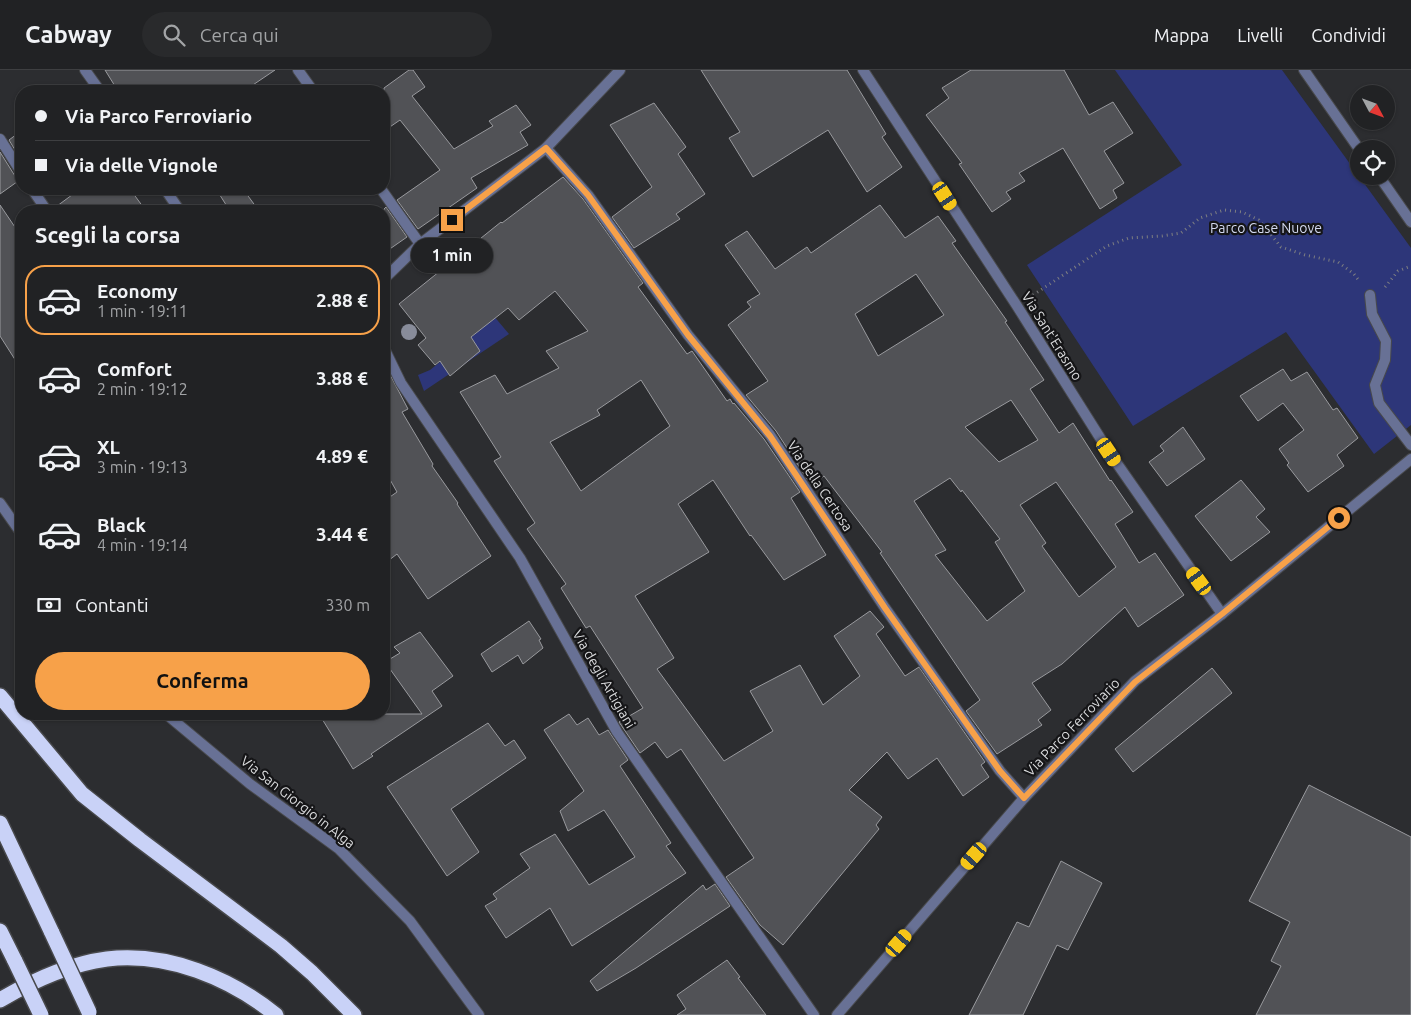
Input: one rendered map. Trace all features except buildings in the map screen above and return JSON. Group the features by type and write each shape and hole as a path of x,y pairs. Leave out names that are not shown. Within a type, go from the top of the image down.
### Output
{"highway":[{"path":"0,696 15,714"},
{"path":"20,720 82,794 281,946 312,973 354,1015"},
{"path":"0,823 90,1013"},
{"path":"0,931 41,1015"},
{"path":"0,1000 34,982 74,967 107,959 140,959 184,965 229,984 256,999 276,1015"}],"street":[{"path":"85,70 96,85"},
{"path":"298,70 308,85"},
{"path":"390,272 420,244 546,148 620,70"},
{"name":"Via Sant'Erasmo","path":"863,70 1017,306 1109,452 1222,614"},
{"path":"1304,70 1353,140"},
{"path":"0,139 15,163"},
{"name":"Via della Certosa","path":"546,148 588,195 688,335 770,436 885,608 1000,771 1024,798"},
{"path":"1385,185 1411,222"},
{"path":"385,195 420,244"},
{"path":"1370,295 1372,314 1386,341 1385,360 1374,385 1380,403 1411,445"},
{"name":"Via degli Artigiani","path":"390,360 402,383 520,558 617,732 814,1015"},
{"name":"Via Parco Ferroviario","path":"837,1015 1024,798 1135,682 1222,614 1411,459"},
{"path":"0,503 15,524"},
{"name":"Via San Giorgio in Alga","path":"173,720 250,784 339,849 410,921 480,1015"}],"path":[{"path":"1017,306 1107,246 1129,238 1181,233 1200,218 1224,210 1242,212 1259,220 1281,247 1305,255 1338,262 1354,274 1370,295 1383,289 1398,271 1411,266"}],"green space":[{"name":"Parco Case Nuove","path":"1115,70 1282,70 1350,164 1350,185 1365,185 1411,248 1411,425 1374,454 1286,332 1133,426 1027,265 1182,165"},
{"path":"449,263 509,334 424,391 418,375 430,370 480,330 435,275"}],"route":[{"path":"452,220 546,148 588,195 688,335 770,436 885,608 1000,771 1024,798 1135,682 1222,614 1339,518"}]}
